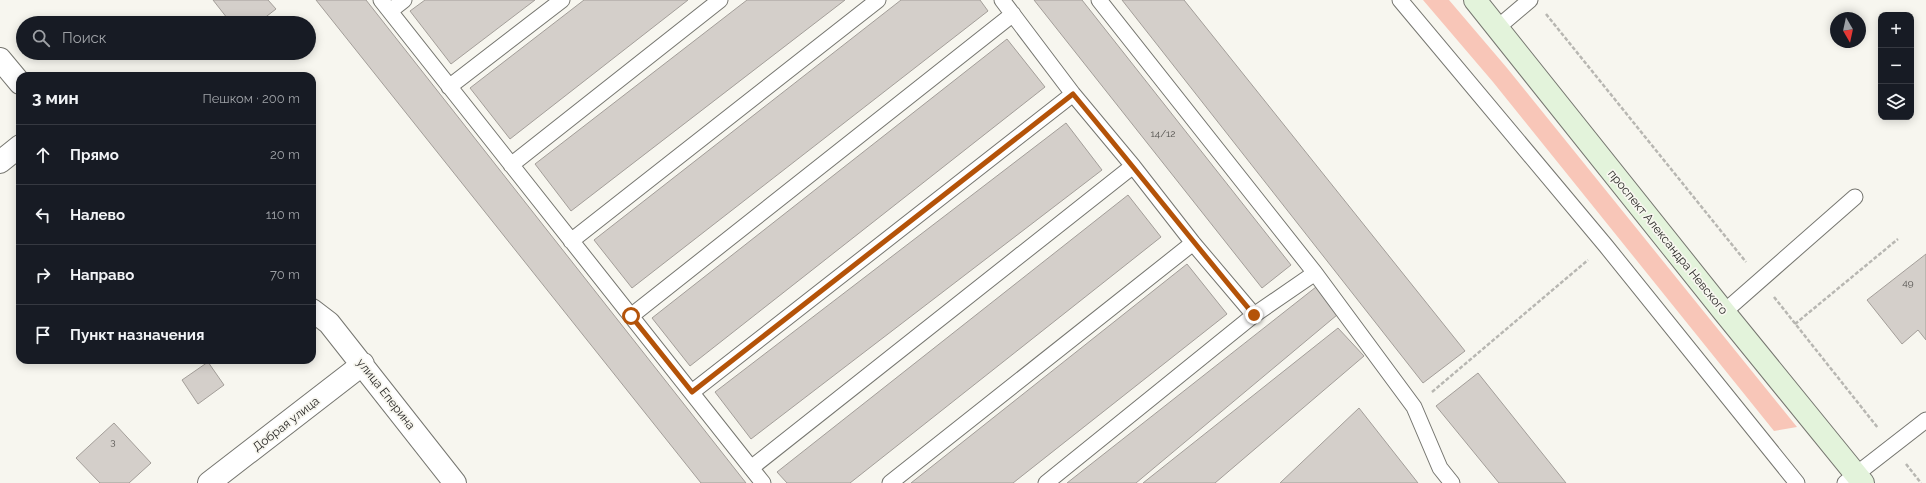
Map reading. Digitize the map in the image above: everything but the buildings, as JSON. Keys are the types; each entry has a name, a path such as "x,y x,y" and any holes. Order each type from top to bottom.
{"main road":[{"name":"проспект Александра Невского","path":"1475,0 1724,312 1855,480"}],"street":[{"path":"0,59 16,78"},
{"path":"0,162 16,149"},
{"name":"улица Еперина","path":"316,313 329,323 455,483"},
{"name":"Добрая улица","path":"209,483 362,364"}],"lane":[{"path":"404,0 385,5 449,88 763,483"},
{"path":"449,88 562,0"},
{"path":"511,165 720,0"},
{"path":"571,241 878,0"},
{"path":"1002,0 1073,94 1134,166 1193,243 1254,315"},
{"path":"1099,0 1315,273 1414,407 1440,468 1452,483"},
{"path":"1400,0 1606,246 1797,483"},
{"path":"1497,28 1530,0"},
{"path":"631,316 1013,14"},
{"path":"692,392 1073,94"},
{"path":"751,468 1134,166"},
{"path":"1724,312 1856,197"},
{"path":"890,483 1193,243"},
{"path":"1046,483 1254,315 1315,273"},
{"path":"1855,480 1893,446 1926,420"}],"path":[{"path":"1544,12 1922,483"},
{"path":"1795,324 1898,239"},
{"path":"1414,407 1575,271"}],"shaded area":[{"path":"1423,0 1449,0 1507,68 1797,427 1774,431 1493,82"}],"route":[{"path":"631,316 692,392 1073,94 1134,166 1193,243 1254,315"}]}
